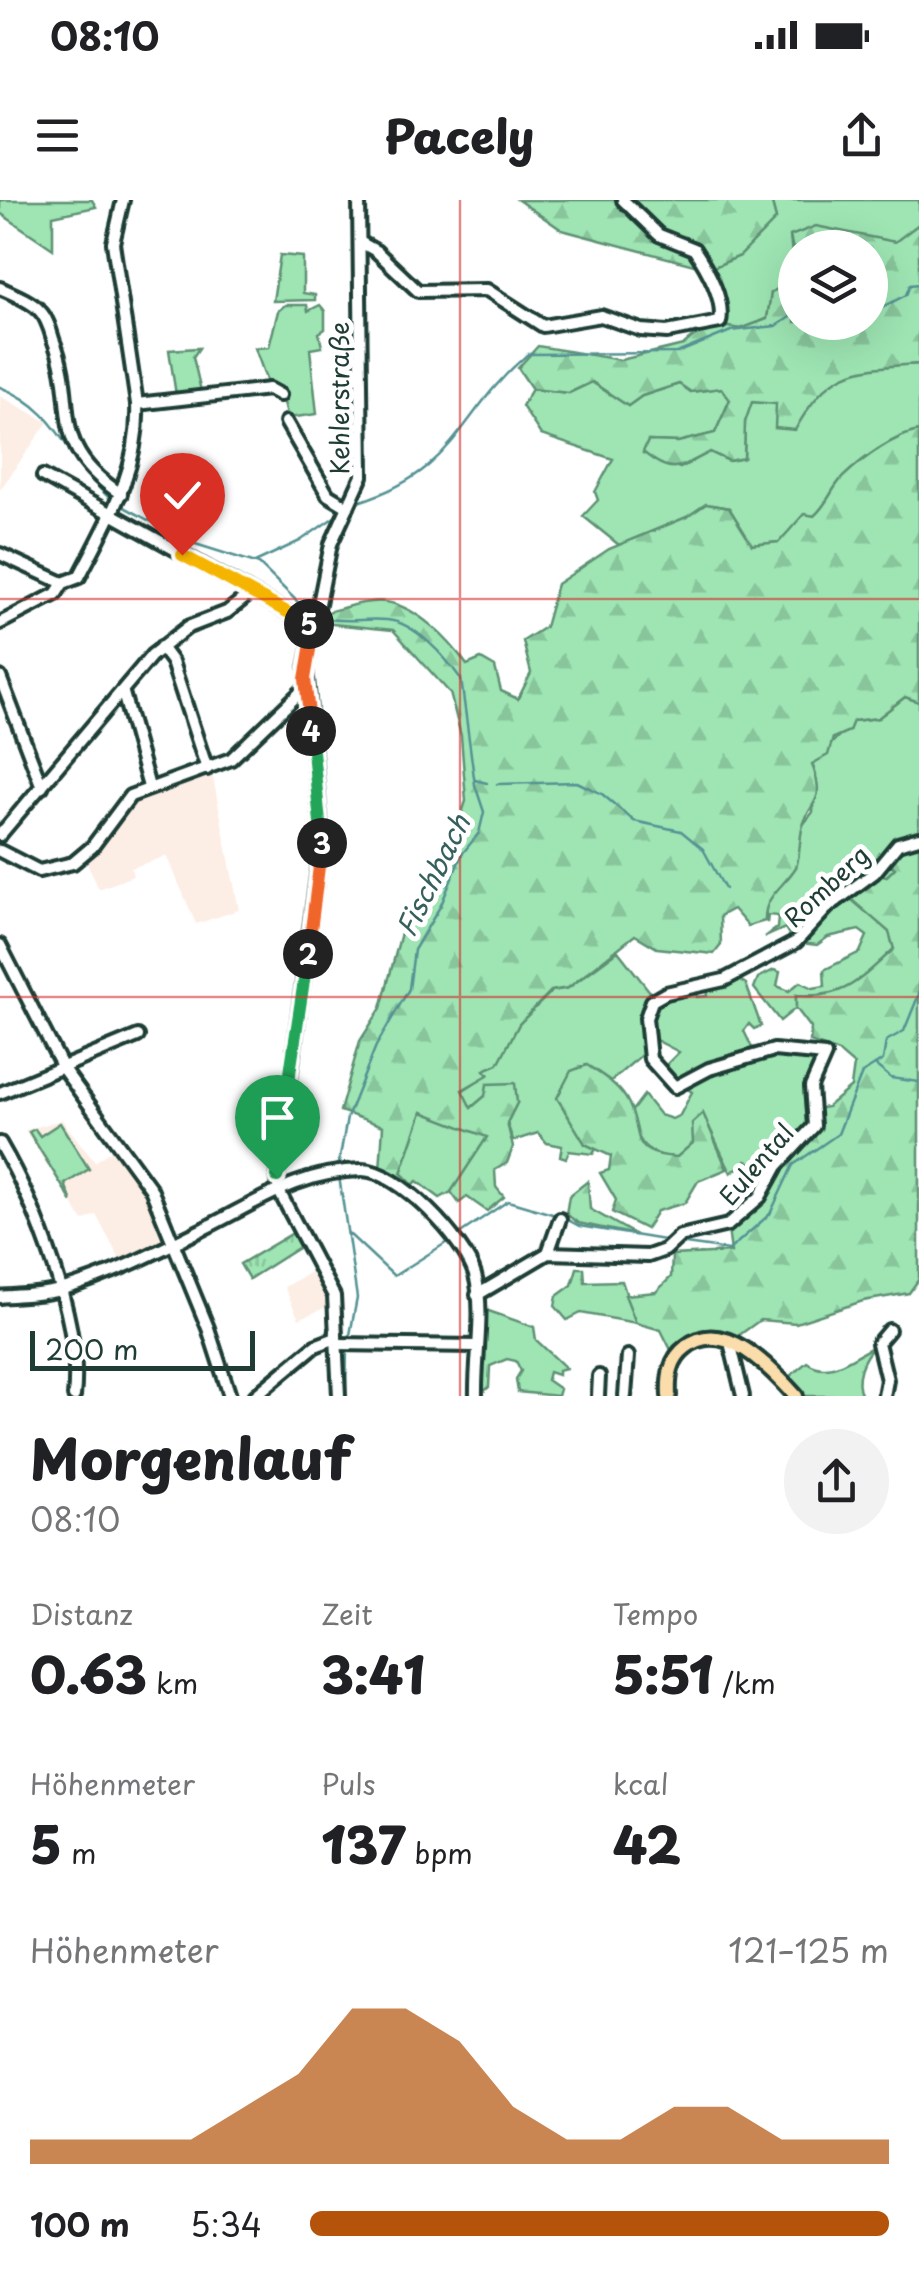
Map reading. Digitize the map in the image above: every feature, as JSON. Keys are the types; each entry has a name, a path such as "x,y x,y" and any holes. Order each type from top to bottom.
{"main road":[{"path":"669,1396 671,1366 684,1348 702,1338 730,1342 764,1364 796,1396"}],"street":[{"path":"0,623 80,577 117,503 136,450 136,404 113,243 122,200"},
{"name":"Kehlerstraße","path":"278,1187 278,1161 322,848 321,799 306,687 331,544 360,486 364,452 358,200"},
{"path":"360,242 389,262 418,291 486,290 543,326 587,316 667,332 720,322 722,312 711,280 694,248 659,235 623,200"},
{"path":"0,288 38,308 44,316 64,365 63,406 70,438 117,503"},
{"path":"136,404 275,392"},
{"path":"286,422 328,495 348,507"},
{"path":"43,476 117,503 251,593 314,626"},
{"path":"0,554 66,583"},
{"path":"0,835 161,647 188,627 227,612 251,593"},
{"path":"161,647 172,662 207,769"},
{"path":"0,677 42,787"},
{"path":"0,851 39,871 73,863 92,847 124,801 149,787 207,769 244,750 306,687"},
{"path":"122,693 149,787"},
{"name":"Romberg","path":"814,1051 774,1050 709,1069 675,1087 650,1059 646,1018 652,1001 661,994 710,986 796,942 828,907 874,873 898,844 919,838"},
{"path":"0,945 64,1070 151,1189 230,1396"},
{"path":"0,1093 64,1070 138,1036"},
{"name":"Eulental","path":"548,1254 624,1258 657,1254 671,1244 739,1218 769,1185 783,1158 812,1131 811,1087 826,1060 821,1051 814,1051"},
{"path":"0,1143 38,1214 78,1374 74,1396"},
{"path":"0,1297 58,1291 174,1244 278,1187 351,1171 376,1172 432,1211 475,1276 476,1396"},
{"path":"278,1187 330,1286 338,1342 339,1396"},
{"path":"477,1295 548,1254 560,1219"},
{"path":"884,1396 887,1380 878,1343 888,1330"},
{"path":"255,1396 315,1346 338,1342 476,1346"},
{"path":"730,1342 743,1396"},
{"path":"625,1396 628,1356"},
{"path":"598,1396 599,1376"}],"shaded area":[{"path":"0,396 48,422 0,490"},
{"path":"212,772 239,910 196,924 167,856 131,868 133,876 99,889 85,859 121,811 146,792"},
{"path":"62,1120 95,1162 114,1148 147,1195 163,1235 158,1244 120,1260 96,1215 83,1221 25,1130"},
{"path":"314,1270 329,1306 299,1319 284,1287"}],"green space":[{"path":"0,200 92,200 96,207 53,216 53,249 0,213"},
{"path":"518,200 771,200 776,219 740,256 709,269 562,230"},
{"path":"771,200 919,200 919,224 896,242 888,242 888,230 778,230 778,289 772,292 767,319 741,329 721,326 727,317 709,269 740,256 776,219"},
{"path":"919,224 919,364 845,376 820,394 795,430 775,428 776,404 752,402 745,422 744,458 729,461 710,452 669,467 643,452 648,441 678,442 715,433 730,400 721,388 691,392 679,384 642,396 628,406 592,382 569,393 532,389 518,368 538,346 621,360 683,345 701,330 721,326 741,329 767,319 771,292 778,289 778,340 888,340 888,241 895,242"},
{"path":"280,255 303,257 303,293 315,295 315,300 273,301"},
{"path":"285,305 307,305 308,311 320,305 325,311 325,329 319,333 322,347 310,349 317,414 288,418 281,391 268,385 255,348 269,347 278,311"},
{"path":"199,348 193,357 201,391 176,395 169,350"},
{"path":"919,364 919,431 889,443 859,463 814,516 804,514 780,542 752,545 729,508 706,504 687,517 619,545 583,516 598,500 595,492 613,459 541,435 522,406 532,389 569,393 592,382 628,406 642,396 679,384 691,392 721,388 730,399 715,433 678,442 648,441 643,453 680,468 710,452 729,461 744,458 745,422 751,402 798,398 862,367"},
{"path":"919,431 919,702 905,697 878,718 853,721 849,731 833,738 828,755 812,764 818,795 805,819 797,864 771,898 765,921 748,926 733,909 720,916 721,945 714,954 657,948 635,935 568,988 551,991 519,1024 498,1064 484,1070 488,1075 462,1090 471,1108 485,1096 487,1084 515,1083 517,1103 507,1123 513,1147 507,1163 495,1170 496,1187 504,1197 487,1211 467,1197 459,1203 451,1192 487,1137 422,1112 401,1173 413,1185 405,1190 380,1170 383,1126 340,1111 360,1041 381,1008 401,933 441,875 466,801 461,736 450,693 393,630 321,623 323,613 371,602 398,605 432,626 467,665 481,659 495,667 501,691 518,699 531,673 523,641 545,627 557,584 609,549 687,517 706,504 729,508 752,545 779,542 804,514 814,516 859,463 889,443"},
{"path":"905,697 919,702 919,843 903,844 888,862 895,868 887,876 877,877 864,907 889,932 894,949 840,991 796,995 796,1008 780,1021 754,988 758,978 774,970 780,972 777,986 789,991 800,982 813,988 825,986 824,970 860,952 867,936 859,930 828,937 817,945 793,942 785,928 765,937 777,928 778,916 768,915 767,923 765,908 775,888 796,867 802,826 813,812 816,775 812,764 853,721 878,718"},
{"path":"919,843 919,1279 909,1293 863,1301 796,1323 760,1320 738,1336 703,1330 671,1350 661,1330 636,1323 625,1295 656,1292 671,1277 672,1255 731,1252 728,1229 753,1211 781,1166 817,1130 815,1109 827,1107 851,1087 854,1065 839,1052 810,1042 811,1028 796,1008 796,995 826,995 850,986 894,949 889,932 846,895 877,876 887,876 895,868 888,862 903,844"},
{"path":"618,951 654,997 696,989 697,997 707,996 706,988 740,980 746,984 761,1026 754,1029 749,1024 744,1031 755,1054 819,1054 807,1101 817,1117 778,1172 746,1161 731,1173 703,1114 693,1143 676,1158 644,1145 631,1112 644,1095 660,1115 672,1119 680,1115 692,1092 660,1071 679,1052 650,1037 645,1052 611,1081 586,1066 585,1144 596,1149 593,1154 569,1151 566,1158 560,1156 562,1146 547,1143 538,1133 513,1141 507,1123 517,1103 485,1096 471,1108 462,1091 488,1074 483,1070 498,1063 519,1024 552,991 568,988"},
{"path":"587,1065 611,1081 626,1098 644,1148 677,1157 693,1143 692,1123 703,1113 727,1169 698,1181 685,1203 657,1211 646,1229 612,1212 616,1200 600,1173 609,1170 611,1156 585,1144 557,1098 571,1071"},
{"path":"422,1111 488,1137 451,1192 440,1198 417,1181 413,1185 401,1173"},
{"path":"60,1123 89,1169 65,1184 72,1202 29,1132 35,1129 40,1136"},
{"path":"588,1181 590,1209 636,1235 578,1223 566,1214 569,1196"},
{"path":"293,1233 301,1246 249,1279 240,1264"},
{"path":"577,1268 584,1268 585,1282 622,1281 636,1323 581,1313 567,1320 555,1306 557,1296 572,1285"},
{"path":"480,1308 534,1327 536,1340 566,1368 558,1370 558,1375 549,1372 547,1380 560,1389 558,1396 518,1392 516,1379 521,1371 516,1361 507,1359 490,1366 489,1387 479,1396"},
{"path":"875,1346 861,1368 862,1396 802,1396 790,1376 807,1362 816,1367 833,1367"}],"waterway":[{"path":"888,304 906,295 910,285 919,284"},
{"path":"358,502 392,489 438,457 485,398 528,354 677,353 731,331 778,325"},
{"name":"Fischbach","path":"0,387 21,397 51,423 83,469 113,501"},
{"name":"Fischbach","path":"120,505 189,542 259,564 310,614"},
{"path":"255,562 300,541 336,516"},
{"name":"Fischbach","path":"323,618 398,622 419,634 447,661 461,679 475,785 484,812 479,833 462,854 441,905 414,950 409,989 376,1046 347,1118 338,1168"},
{"path":"475,780 487,783"},
{"path":"497,784 577,782 602,794 634,821 681,831 703,849 725,889"},
{"path":"678,1243 729,1250 770,1214 793,1165 838,1134 862,1073 883,1060 886,1041 904,1031 919,994"},
{"path":"875,1065 891,1078 919,1082"},
{"path":"339,1176 357,1298 349,1340"},
{"path":"456,1236 508,1201 559,1216"},
{"path":"566,1219 579,1226 670,1241"},
{"path":"348,1233 394,1276 449,1241"},
{"path":"346,1396 347,1348"}],"route":[{"path":"182,555 314,626 305,682 321,799 319,889 277,1177"}]}
